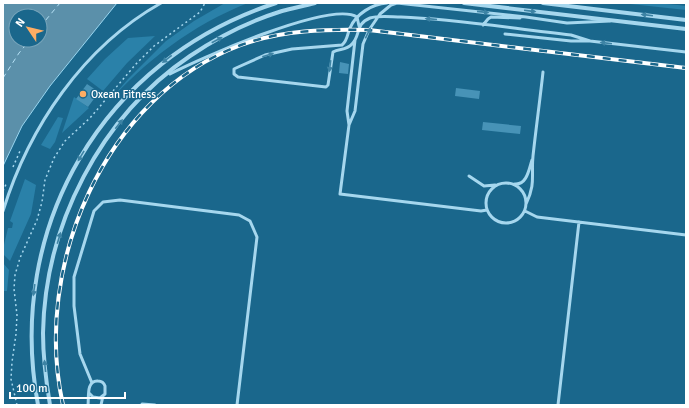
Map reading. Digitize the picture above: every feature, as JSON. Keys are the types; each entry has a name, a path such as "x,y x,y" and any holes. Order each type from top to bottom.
{"street":[{"path":"38,405 30,332 36,274 53,214 66,184 81,156 100,127 118,105 140,82 171,56 221,25 276,3"},
{"path":"50,405 44,359 45,304 49,277 54,252 65,219 77,189 91,162 110,135 137,102 164,76 190,57 215,41 235,31 282,11 315,3"},
{"path":"464,3 686,29"},
{"path":"543,3 686,20"}],"lane":[{"path":"3,211 22,158 46,117 69,84 95,55 123,29 161,3"},
{"path":"356,39 348,48 333,52 328,85 326,87 238,77 234,74 234,70 236,68 265,55 292,49 342,45 346,41 349,30 357,17 374,6 387,3"},
{"path":"393,3 526,17 567,23 618,21"},
{"path":"349,125 355,111 363,44 369,30 378,17 384,10 397,3"},
{"path":"290,20 339,10 350,12 357,17 359,26 354,51 347,111 349,125 340,194 482,211 487,210"},
{"path":"359,26 371,18 378,17 433,19 571,35 590,41"},
{"path":"483,25 491,17 526,17"},
{"path":"164,76 219,49 276,25"},
{"path":"505,34 571,41 590,41 686,52"},
{"path":"354,51 358,54 362,52"},
{"path":"498,184 489,192 486,198 487,210 497,221 510,223 516,221 521,217 531,194 533,176 532,158 543,72"},
{"path":"514,184 518,184 524,180 532,158"},
{"path":"469,176 484,186 508,182 514,184 523,192 526,198 526,204"},
{"path":"92,383 80,354 74,306 74,277 94,211 103,202 120,200 239,215 250,221 256,237 237,405"},
{"path":"524,211 537,217 686,234"},
{"path":"558,405 579,222"},
{"path":"88,405 89,388 92,383 97,381 104,384 106,391 101,405"},
{"path":"89,393 96,398 103,396"},
{"path":"142,405 155,405"}],"shaded area":[{"path":"3,3 117,3 50,86 22,126 3,166"},
{"path":"225,3 248,3 208,22 170,46 136,74 105,106 128,79 166,41 194,21"},
{"path":"621,3 678,5 686,6 686,10"},
{"path":"155,36 127,63 103,91 87,79 105,59 128,38"},
{"path":"74,97 89,108 62,133"},
{"path":"58,117 63,118 55,142 50,149 41,145"},
{"path":"25,179 36,185 31,214 10,261 3,254 3,249 8,228 12,228 13,223 10,221"},
{"path":"3,263 9,270 7,291 3,291"}],"building":[{"path":"340,62 349,64 348,74 339,73"},
{"path":"87,84 99,92 88,107 76,99"},
{"path":"456,88 480,91 479,99 455,96"},
{"path":"483,122 521,126 520,134 482,130"}],"ferry route":[{"path":"48,17 60,3"},
{"path":"3,78 23,48"}],"railway":[{"path":"63,405 56,352 58,298 70,244 89,192 116,145 151,103 193,69 241,45 257,40 288,33 320,30 369,30 686,68"}],"place":[{"name":"Oxean Fitness","path":"83,94"}]}
